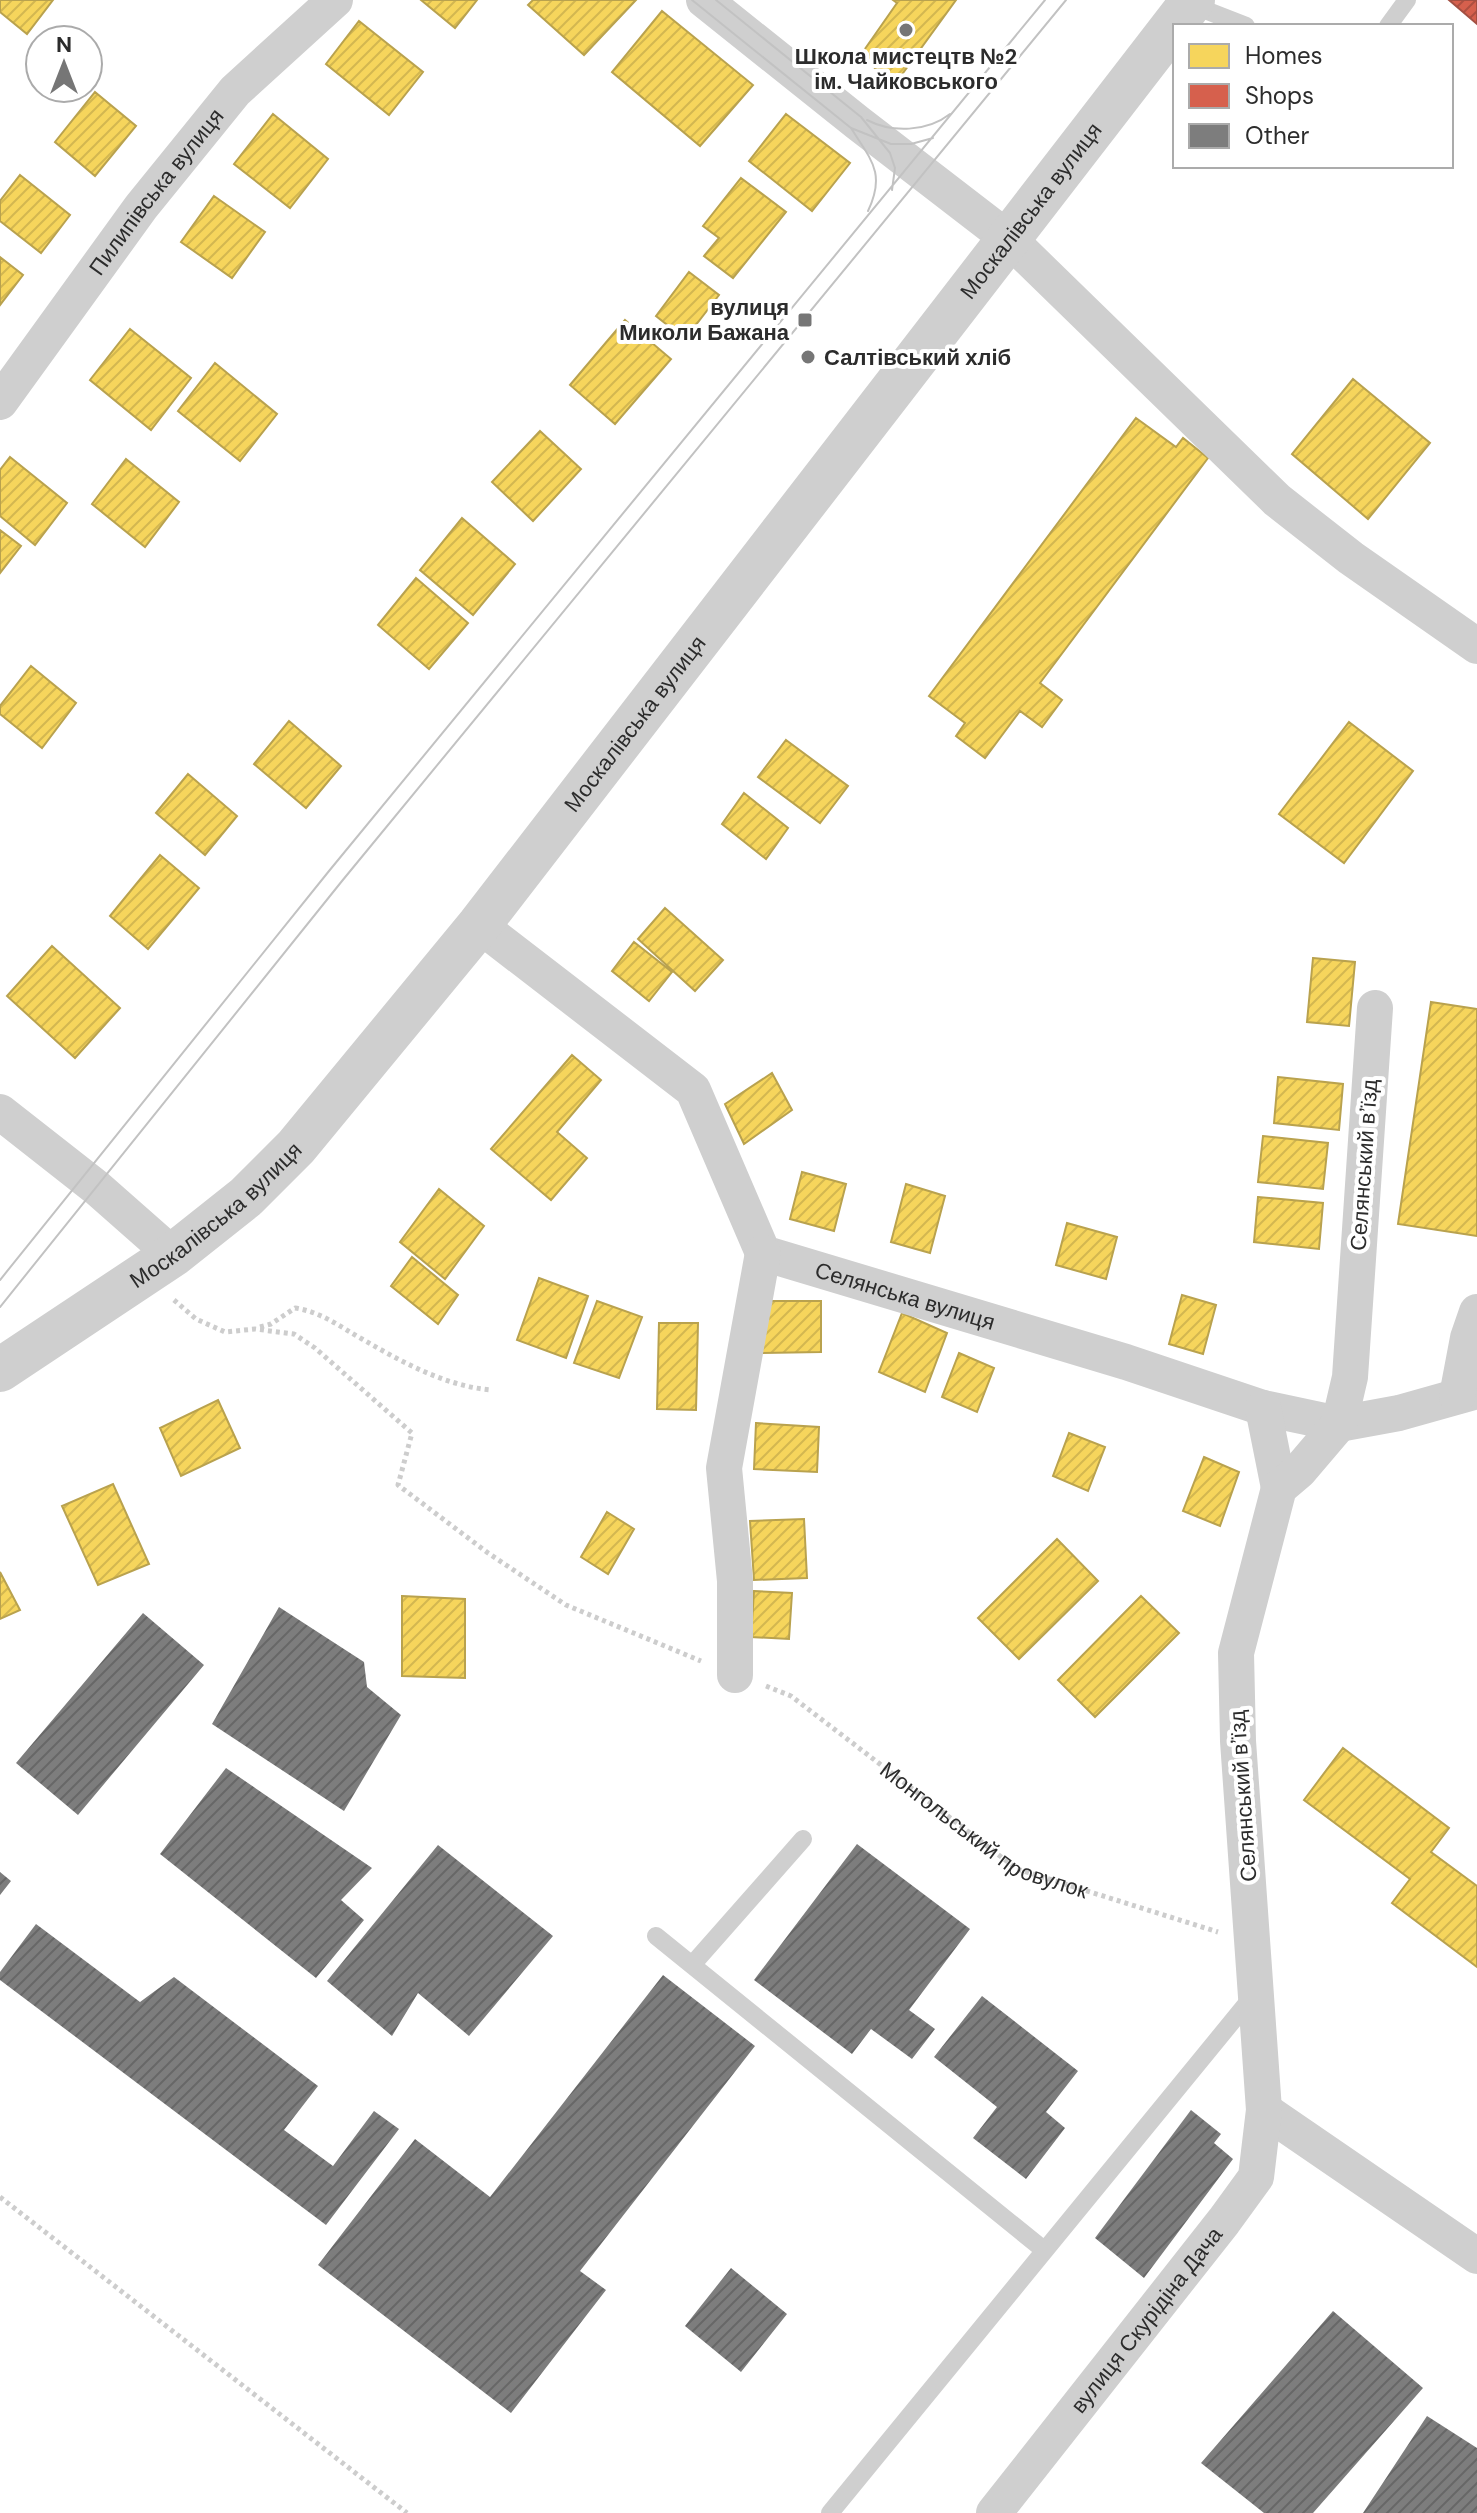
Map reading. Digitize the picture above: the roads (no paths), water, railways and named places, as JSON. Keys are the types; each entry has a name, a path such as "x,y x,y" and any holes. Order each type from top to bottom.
{"street":[{"name":"Пилипівська вулиця","path":"0,402 141,207 235,91 335,0"},
{"path":"704,0 1010,240 1277,500 1351,558 1477,646"},
{"name":"Москалівська вулиця","path":"1175,24 1192,2"},
{"name":"Москалівська вулиця","path":"0,1370 159,1264 246,1197 296,1147 479,925 1173,27"},
{"path":"479,925 693,1090 763,1253 724,1468 735,1581 735,1675"},
{"name":"Селянський вʼїзд","path":"1279,1488 1299,1471 1339,1424 1350,1377 1375,1008"},
{"path":"0,1112 97,1188 159,1264"},
{"name":"Селянська вулиця","path":"763,1253 1126,1362 1263,1408 1339,1424 1399,1413 1467,1394"},
{"path":"1467,1394 1468,1338 1477,1312"},
{"name":"Селянський вʼїзд","path":"1263,1408 1279,1488 1236,1653 1238,1741 1264,2110"},
{"path":"1264,2110 1477,2256"},
{"name":"вулиця Скурідіна Дача","path":"994,2513 1256,2177 1264,2110"}],"lane":[{"path":"1389,24 1407,0"},
{"path":"1192,2 1242,24"},
{"path":"692,1965 803,1839"},
{"path":"656,1936 1044,2250"},
{"path":"830,2513 1257,1991"}],"tram line":[{"path":"692,0 851,128 891,144 911,144 933,138"},
{"path":"716,0 861,117 890,153 895,168 892,190"},
{"path":"0,1280 329,871 1045,0"},
{"path":"0,1307 342,881 1066,0"},
{"path":"867,120 887,127 909,129 931,124 950,114"},
{"path":"851,128 870,158 876,176 868,211"}],"place":[{"name":"Школа мистецтв №2 ім. Чайковського","path":"906,30"},
{"name":"вулиця Миколи Бажана","path":"805,320"},
{"name":"Салтівський хліб","path":"808,357"}]}
